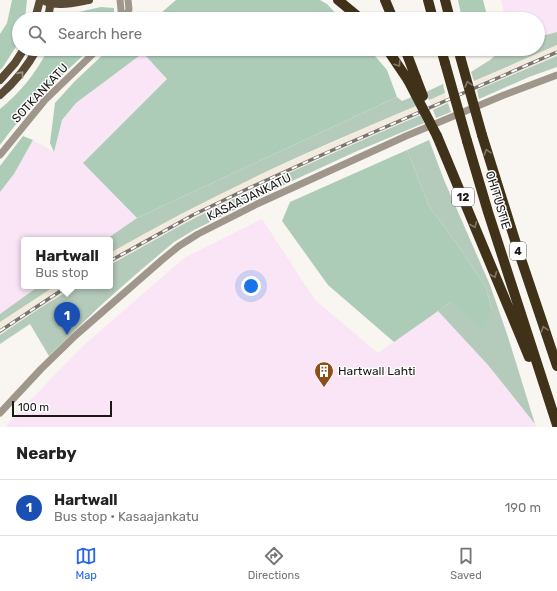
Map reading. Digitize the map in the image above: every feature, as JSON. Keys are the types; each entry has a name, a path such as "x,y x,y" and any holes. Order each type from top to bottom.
{"highway":[{"path":"338,0 353,12"},
{"path":"385,0 390,12"},
{"path":"428,0 432,12"},
{"path":"445,0 448,12"},
{"path":"393,56 412,79"},
{"name":"12","path":"406,56 412,79 444,150 507,306 551,408"},
{"name":"OHITUSTIE","path":"443,56 488,212 557,425"},
{"name":"OHITUSTIE","path":"460,56 482,135 518,250 557,366"}],"main road":[{"path":"37,12 40,0"},
{"path":"48,12 48,1 72,3 88,0"},
{"path":"0,80 20,56"},
{"path":"0,95 20,76 33,56"}],"street":[{"path":"120,0 121,12"},
{"path":"128,0 128,12"},
{"name":"SOTKANKATU","path":"0,155 45,100 91,56"},
{"name":"KASAAJANKATU","path":"0,413 41,369 76,335 163,259 179,246 198,234 257,204 406,136 504,95 557,75"}],"shaded area":[{"path":"501,0 557,0 557,32 545,35 545,12 504,12"},
{"path":"557,45 557,56 477,90 474,81 532,56 545,56 545,50"},
{"path":"139,56 146,56 167,79 83,163 137,218 109,237 21,237 21,289 35,289 0,314 0,192 14,174 33,140 54,152 62,120 76,103"},
{"path":"445,93 448,103 433,110 429,100"},
{"path":"416,106 421,115 310,163 227,202 113,263 113,251 152,229 248,180"},
{"path":"262,219 315,300 378,353 438,311 488,365 536,427 6,427 83,346 184,258"},
{"path":"50,289 71,289 0,335 0,322"}],"green space":[{"path":"12,0 27,0 26,12 12,12 12,53 0,70 0,34 7,23"},
{"path":"176,0 320,0 327,4 334,12 162,12"},
{"path":"458,0 483,0 486,12 461,12"},
{"path":"101,7 114,8 114,12 78,12"},
{"path":"557,32 557,45 545,50 545,35"},
{"path":"44,56 83,56 31,107 0,145 0,109 27,82"},
{"path":"102,56 139,56 76,103 62,120 54,152 50,143 55,103 74,82"},
{"path":"146,56 375,56 387,70 397,97 137,218 83,163 167,79"},
{"path":"494,56 532,56 474,81 471,72"},
{"path":"557,56 557,67 529,77 479,99 477,90"},
{"path":"443,84 445,93 429,100 426,92"},
{"path":"397,97 402,101 412,97 416,106 331,142 268,171 178,216 113,251 113,237 109,237 137,218"},
{"path":"448,103 451,112 436,118 433,110"},
{"path":"421,115 424,123 355,152 292,181 194,230 174,242 99,307 49,356 30,324 0,344 0,335 71,289 113,289 113,263 168,232 275,179"},
{"path":"23,136 33,140 14,174 0,192 0,166"},
{"path":"429,140 444,180 490,285 535,424 488,365 438,311 451,302 492,310 486,288 460,248 429,206 407,150"},
{"path":"407,150 429,206 460,248 486,288 492,310 482,329 451,302 394,342 328,285 282,221 290,202"},
{"path":"35,289 50,289 0,322 0,314"}],"railway":[{"path":"113,259 193,215 247,189 557,52"},
{"path":"0,331 63,289"}],"place":[{"name":"Hartwall","path":"67,335"},
{"name":"Hartwall Lahti","path":"324,388"}]}
